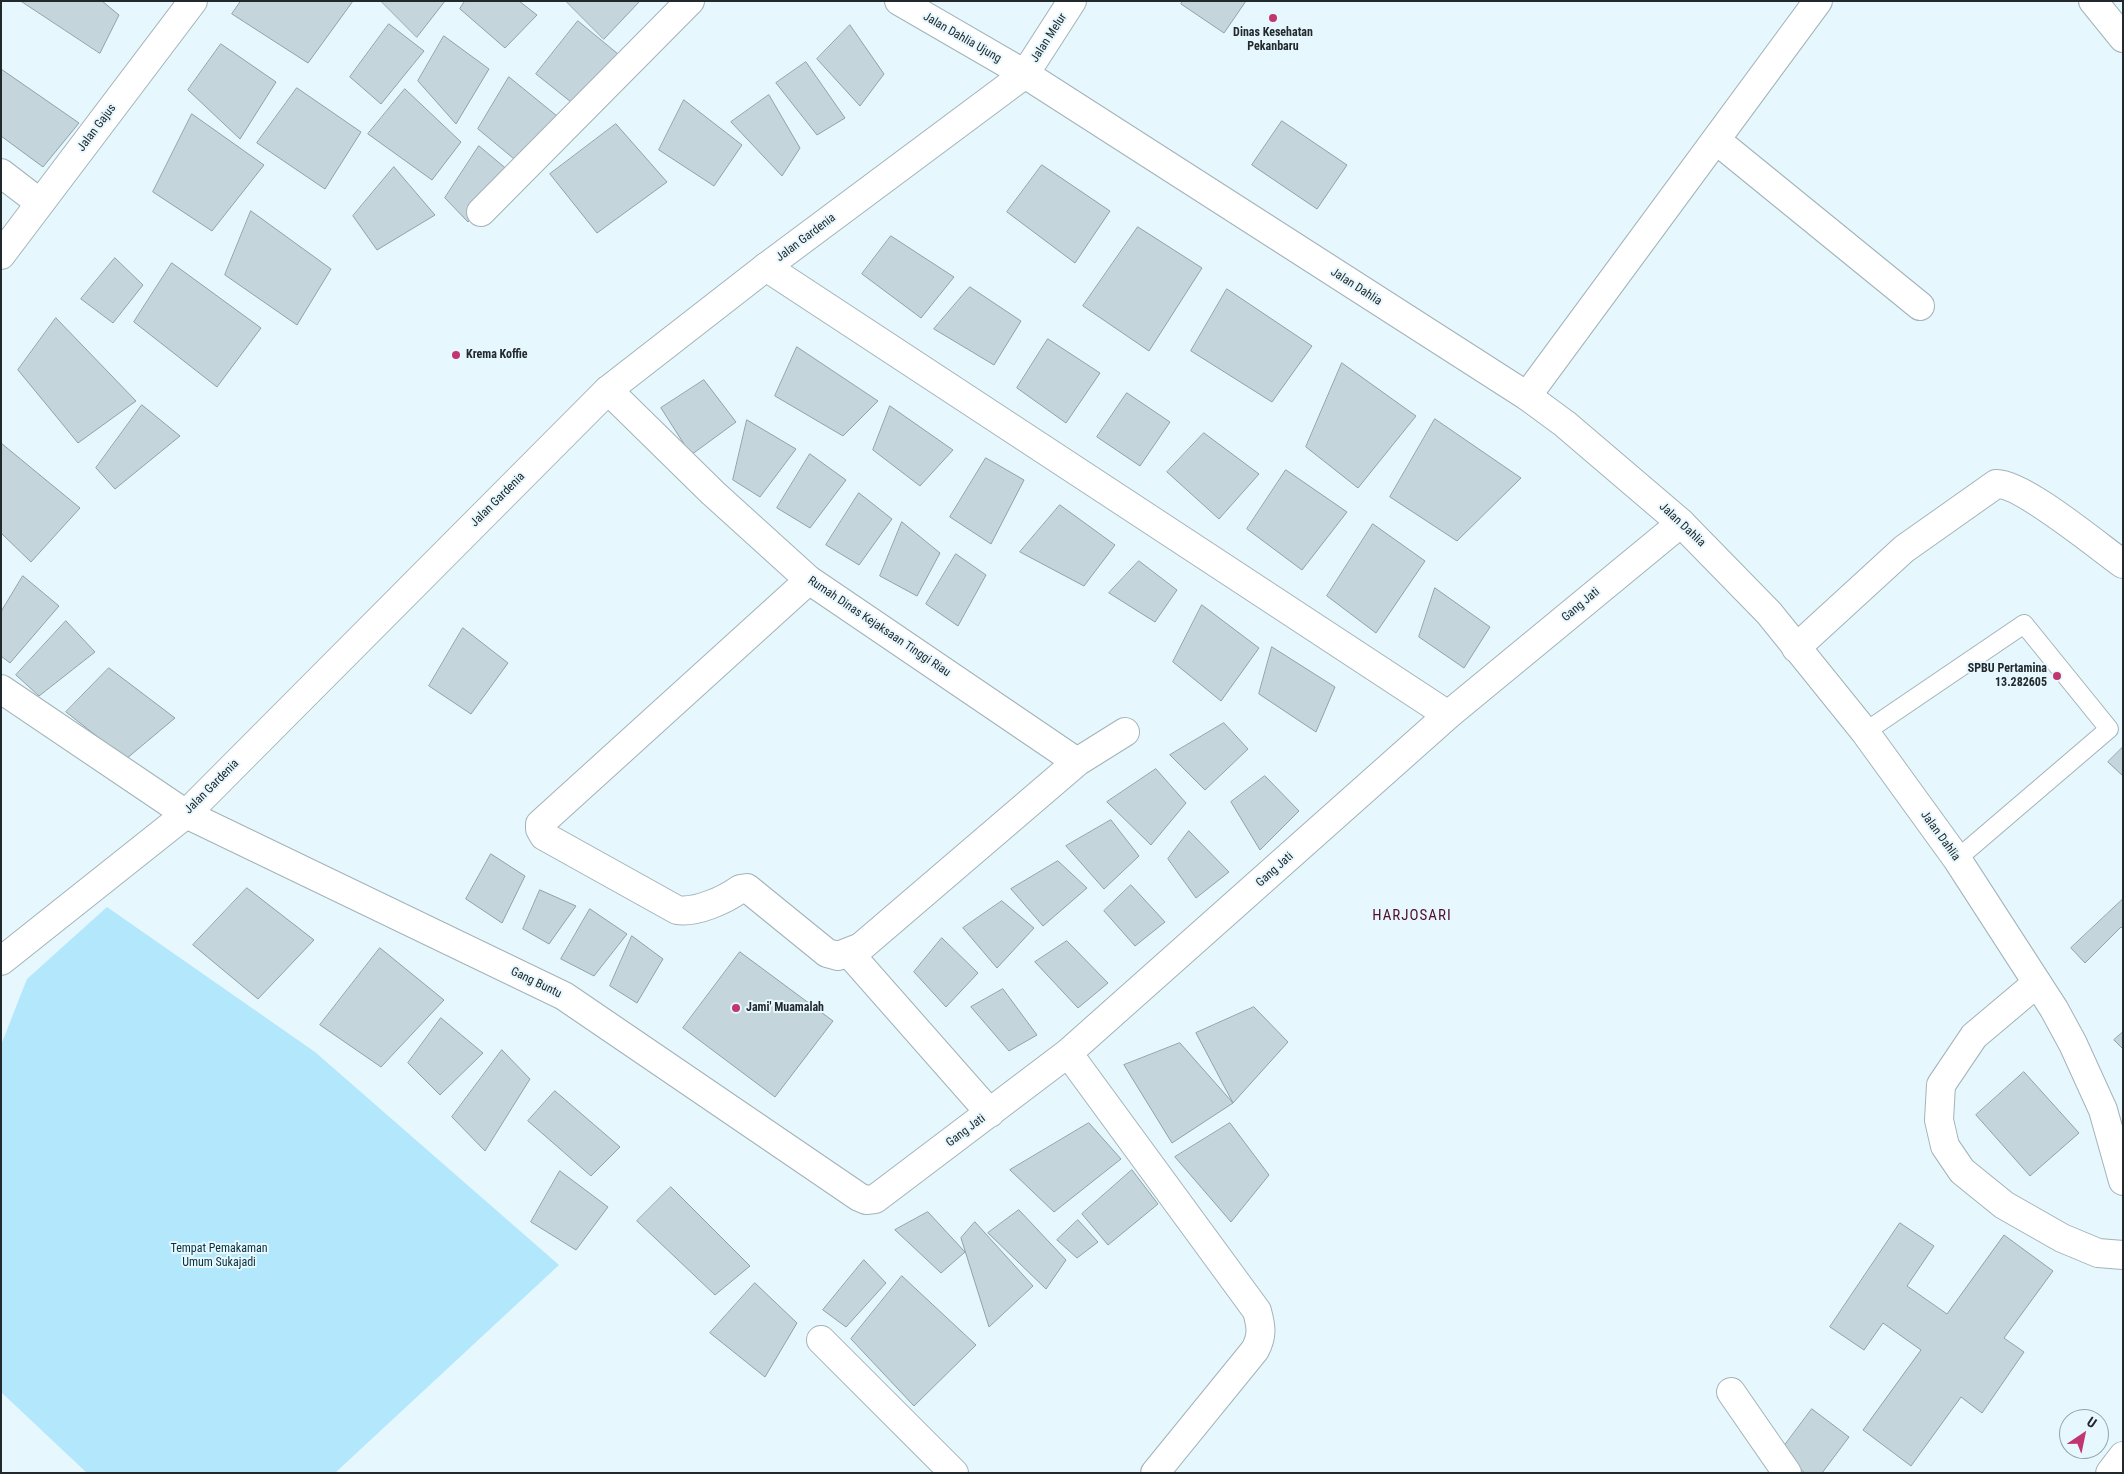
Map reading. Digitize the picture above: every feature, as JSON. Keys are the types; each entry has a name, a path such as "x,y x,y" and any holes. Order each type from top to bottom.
{"street":[{"name":"Jalan Gajus","path":"1,255 193,1"},
{"path":"481,212 690,1"},
{"name":"Jalan Dahlia Ujung","path":"900,1 1025,74"},
{"name":"Jalan Melur","path":"1025,74 1072,1"},
{"path":"1527,396 1818,1"},
{"path":"2093,1 2123,38"},
{"name":"Jalan Gardenia","path":"1,961 186,814 608,390 766,267 1025,74"},
{"name":"Jalan Dahlia","path":"1025,74 1527,396 1565,424 1681,523 1763,607 1865,732 1957,859 2037,983 2073,1044 2103,1110 2123,1181"},
{"path":"1716,140 1920,306"},
{"path":"1,173 40,203"},
{"path":"766,267 1448,715"},
{"name":"Rumah Dinas Kejaksaan Tinggi Riau","path":"608,390 713,493 808,580 1078,762"},
{"path":"1796,648 1904,549 1996,484 2008,486 2039,503 2123,564"},
{"name":"Gang Jati","path":"859,1197 866,1200 880,1196 1068,1053 1448,715 1681,523"},
{"path":"808,580 540,824 540,829 544,836 677,910 688,912 699,909 740,889 747,888 828,953 838,956 861,947 1078,762 1125,732"},
{"name":"Gang Buntu","path":"1,688 186,814 564,996 859,1197"},
{"path":"849,953 990,1113"},
{"path":"2037,983 1974,1036 1940,1085 1939,1120 1945,1146 1962,1171 2004,1205 2071,1242 2098,1253 2123,1255"},
{"path":"1068,1053 1257,1311 1262,1328 1261,1340 1255,1350 1155,1473"},
{"path":"821,1340 954,1473"},
{"path":"1731,1392 1787,1473"},
{"path":"2110,1473 2123,1456"}],"lane":[{"path":"1865,732 2024,624 2110,729 1957,859"}],"green space":[{"name":"Tempat Pemakaman Umum Sukajadi","path":"107,907 315,1052 559,1265 335,1473 87,1473 1,1392 1,1045 27,979"}],"building":[{"path":"21,1 102,1 119,15 100,53"},
{"path":"241,1 353,1 308,63 232,14"},
{"path":"381,1 445,1 417,37"},
{"path":"465,1 519,1 537,15 505,48 460,9"},
{"path":"566,1 640,1 604,39"},
{"path":"1183,1 1246,1 1224,33 1181,4"},
{"path":"578,21 618,54 571,102 536,74"},
{"path":"389,24 424,51 381,104 350,77"},
{"path":"850,25 884,74 860,106 817,59"},
{"path":"444,36 489,69 456,124 418,81"},
{"path":"221,44 276,82 240,139 188,90"},
{"path":"806,62 845,118 817,135 776,83"},
{"path":"1,69 79,123 43,167 1,136"},
{"path":"509,77 557,116 525,168 478,129"},
{"path":"297,88 361,132 325,189 257,143"},
{"path":"405,89 461,142 432,180 368,134"},
{"path":"769,95 800,148 782,176 731,122"},
{"path":"684,100 742,145 714,186 659,150"},
{"path":"192,114 264,165 212,231 153,192"},
{"path":"1282,121 1347,165 1317,209 1252,165"},
{"path":"616,124 667,182 597,233 550,174"},
{"path":"479,146 509,171 468,222 445,198"},
{"path":"1042,165 1110,211 1075,263 1007,212"},
{"path":"394,167 435,215 377,250 353,216"},
{"path":"251,211 331,269 297,325 225,275"},
{"path":"1138,227 1202,268 1149,351 1083,306"},
{"path":"891,236 954,277 921,318 862,274"},
{"path":"115,258 143,285 113,323 81,299"},
{"path":"172,263 261,328 217,387 134,322"},
{"path":"970,287 1021,321 994,365 934,329"},
{"path":"1227,289 1312,346 1272,402 1191,351"},
{"path":"56,318 136,401 78,443 18,370"},
{"path":"1048,339 1100,373 1066,423 1017,388"},
{"path":"797,347 878,401 843,436 775,396"},
{"path":"1342,363 1416,416 1358,488 1306,447"},
{"path":"704,380 736,422 691,455 661,408"},
{"path":"1127,393 1170,422 1140,466 1097,437"},
{"path":"142,405 180,436 115,489 96,468"},
{"path":"890,406 953,450 920,486 873,450"},
{"path":"1435,419 1521,478 1457,541 1390,497"},
{"path":"747,420 796,449 760,497 733,480"},
{"path":"1204,433 1259,474 1219,519 1167,472"},
{"path":"1,443 80,508 31,562 1,533"},
{"path":"810,454 846,480 810,528 777,508"},
{"path":"986,458 1024,480 991,544 950,517"},
{"path":"1286,470 1347,512 1302,570 1247,529"},
{"path":"859,493 892,519 859,565 826,545"},
{"path":"1060,505 1115,545 1084,586 1020,552"},
{"path":"902,522 940,553 917,596 880,576"},
{"path":"1373,524 1425,561 1376,633 1327,596"},
{"path":"956,554 986,575 958,626 926,604"},
{"path":"1139,561 1177,590 1155,622 1109,593"},
{"path":"23,576 59,606 10,663 1,656 1,612"},
{"path":"1435,588 1490,627 1464,668 1419,637"},
{"path":"1202,605 1259,648 1221,701 1173,662"},
{"path":"66,621 95,652 39,696 16,675"},
{"path":"463,628 508,663 471,714 429,686"},
{"path":"1272,647 1335,687 1316,732 1259,694"},
{"path":"109,668 175,718 126,759 66,712"},
{"path":"1224,723 1248,749 1205,790 1170,755"},
{"path":"2123,747 2123,776 2108,762"},
{"path":"1156,769 1186,803 1151,845 1107,802"},
{"path":"1265,776 1299,811 1260,850 1231,802"},
{"path":"1111,820 1139,856 1104,889 1066,846"},
{"path":"1189,831 1229,872 1196,898 1168,859"},
{"path":"491,854 525,876 502,923 466,899"},
{"path":"1058,861 1087,888 1043,926 1011,889"},
{"path":"1131,885 1165,922 1135,946 1104,911"},
{"path":"247,888 314,940 258,999 193,945"},
{"path":"540,890 576,906 549,944 523,929"},
{"path":"2123,899 2123,929 2121,927 2085,963 2071,948"},
{"path":"1002,901 1034,928 997,968 963,928"},
{"path":"590,909 627,934 594,976 561,959"},
{"path":"632,936 663,959 637,1003 610,986"},
{"path":"942,938 978,973 946,1007 914,972"},
{"path":"1067,941 1108,983 1078,1008 1035,962"},
{"path":"380,948 444,1000 381,1067 320,1025"},
{"path":"740,952 833,1021 775,1097 683,1028"},
{"path":"1003,989 1037,1035 1009,1051 971,1007"},
{"path":"1254,1007 1288,1042 1233,1103 1196,1033"},
{"path":"441,1018 483,1053 440,1095 408,1063"},
{"path":"2123,1032 2123,1049 2114,1040"},
{"path":"1180,1043 1233,1103 1172,1143 1124,1065"},
{"path":"502,1050 530,1079 485,1151 452,1117"},
{"path":"2024,1072 2079,1133 2030,1176 1976,1115"},
{"path":"555,1091 620,1147 591,1176 528,1121"},
{"path":"1089,1123 1121,1159 1054,1212 1010,1170"},
{"path":"1230,1123 1269,1175 1231,1222 1175,1157"},
{"path":"1132,1170 1158,1204 1108,1245 1082,1214"},
{"path":"560,1171 608,1207 576,1250 531,1222"},
{"path":"671,1187 750,1266 715,1295 637,1221"},
{"path":"1019,1210 1066,1260 1046,1289 988,1233"},
{"path":"928,1212 965,1252 941,1273 895,1230"},
{"path":"1078,1220 1098,1242 1077,1258 1057,1240"},
{"path":"975,1222 1033,1286 989,1327 961,1238"},
{"path":"1900,1223 1934,1246 1907,1286 1947,1314 2004,1235 2053,1271 2004,1338 2024,1352 1982,1413 1961,1397 1911,1466 1863,1430 1921,1350 1883,1323 1864,1350 1830,1327"},
{"path":"864,1260 886,1283 846,1327 823,1310"},
{"path":"902,1276 976,1345 914,1406 851,1339"},
{"path":"755,1283 797,1323 765,1377 710,1333"},
{"path":"1812,1409 1849,1437 1822,1473 1805,1473 1779,1453"}],"place":[{"name":"Dinas Kesehatan Pekanbaru","path":"1273,18"},
{"name":"Krema Koffie","path":"456,355"},
{"name":"SPBU Pertamina 13.282605","path":"2057,676"},
{"name":"Jami' Muamalah","path":"736,1008"}],"district":[{"name":"HARJOSARI","path":"1412,916"}]}
